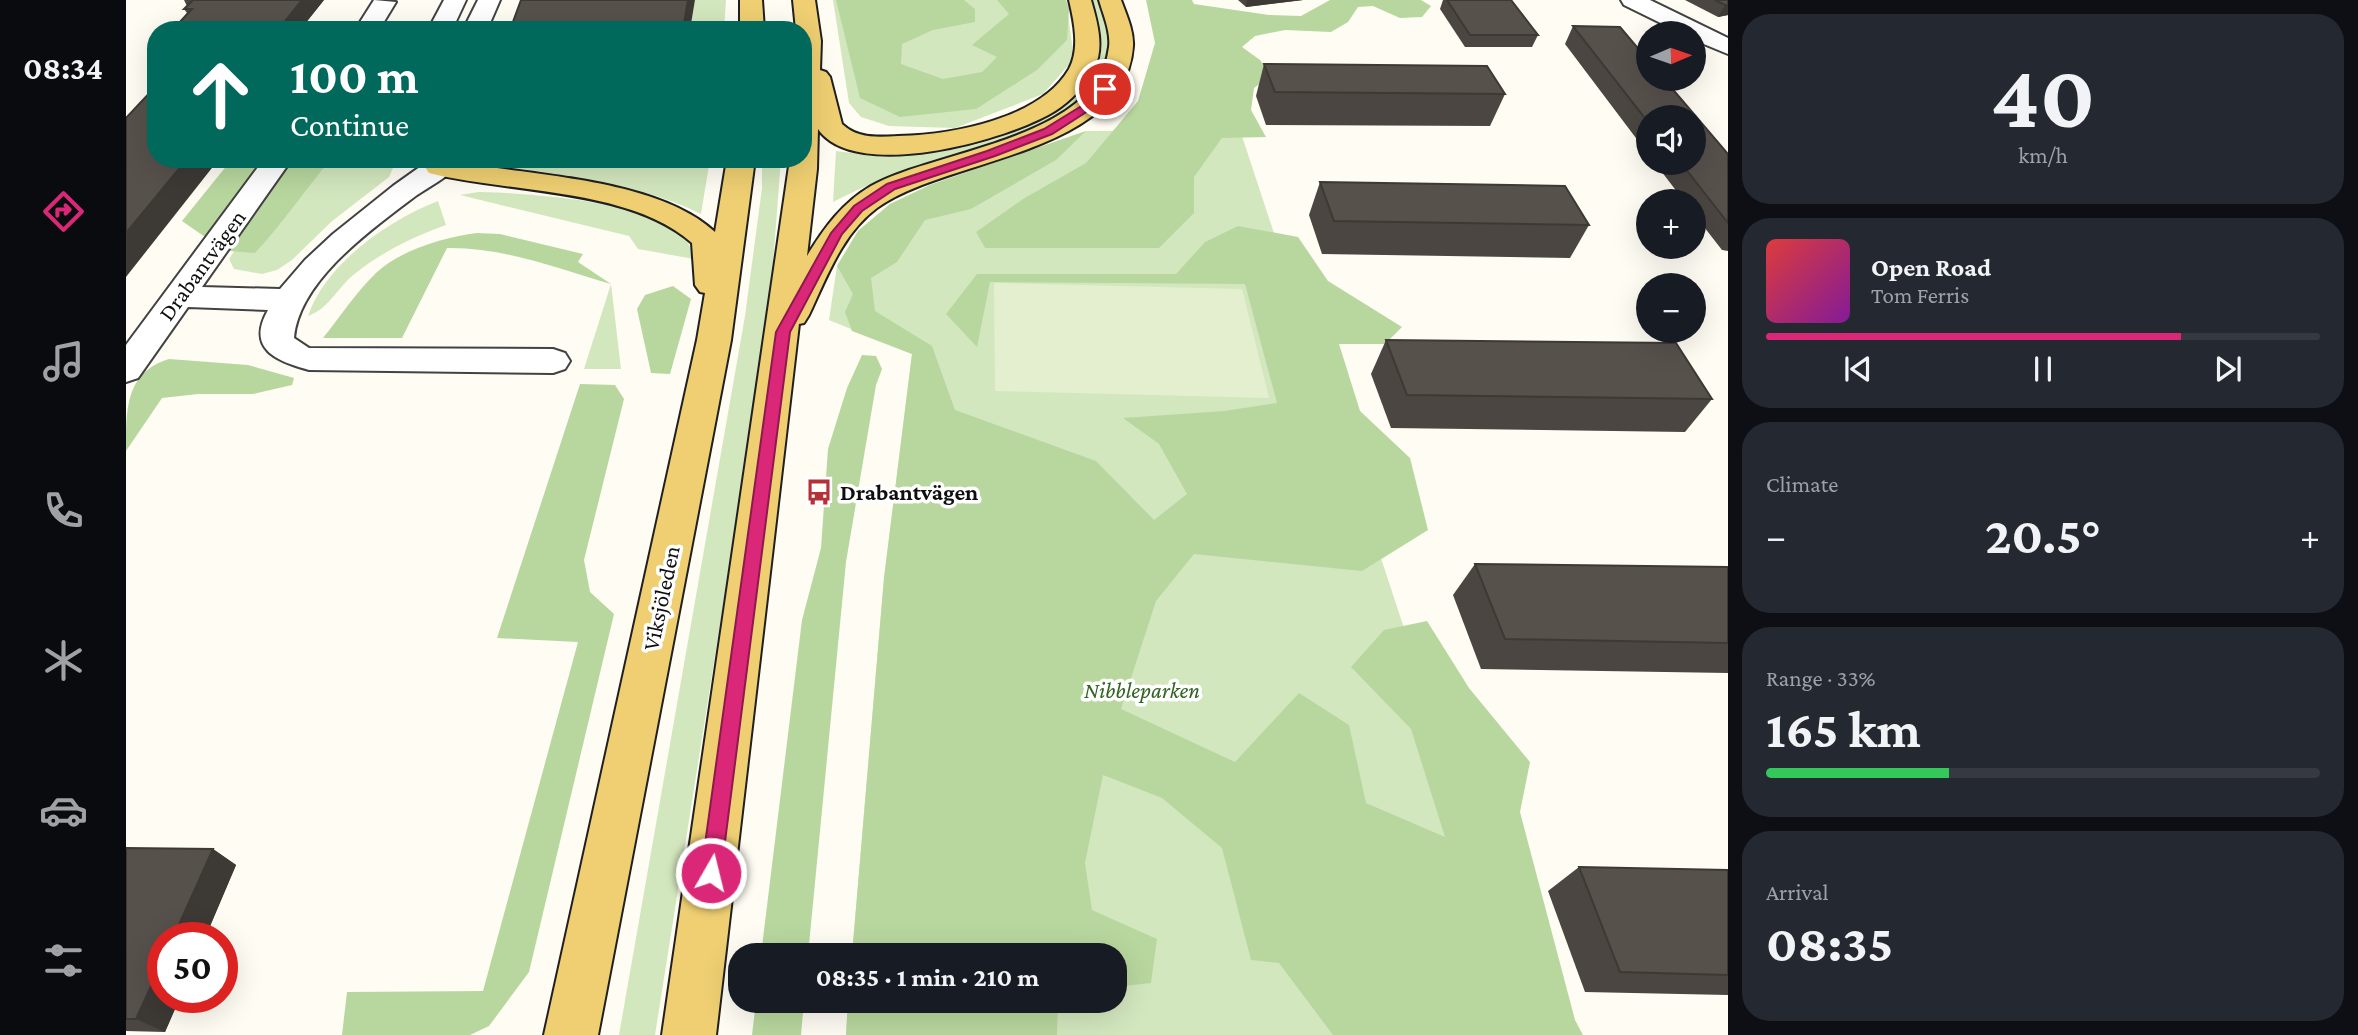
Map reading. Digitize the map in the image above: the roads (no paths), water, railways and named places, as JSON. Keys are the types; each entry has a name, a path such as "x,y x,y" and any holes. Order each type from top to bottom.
{"main road":[{"path":"751,0 752,21"},
{"path":"804,0 807,21"},
{"path":"812,54 828,122 839,136 864,145 941,142 969,137 1017,120 1058,96 1071,83 1081,70 1087,49 1080,0"},
{"path":"783,332 837,233 858,208 891,187 1031,139 1065,123 1105,89 1116,68 1121,48 1118,25 1110,0"},
{"path":"458,168 486,177 627,200 677,216 704,238 709,250 714,340"},
{"name":"Viksjöleden","path":"571,1035 714,340 740,168"},
{"path":"689,1035 803,168"}],"street":[{"path":"444,21 455,0"},
{"path":"479,21 489,0"},
{"path":"1632,0 1722,39"},
{"path":"372,21 384,2"},
{"name":"Drabantvägen","path":"126,370 272,168"},
{"path":"431,168 366,220 310,273 290,300 275,334 277,342 294,355 309,359 552,361"},
{"path":"180,297 290,300"}],"place":[{"name":"Drabantvägen","path":"819,492"}],"park label":[{"name":"Nibbleparken","path":"1142,690"}]}
